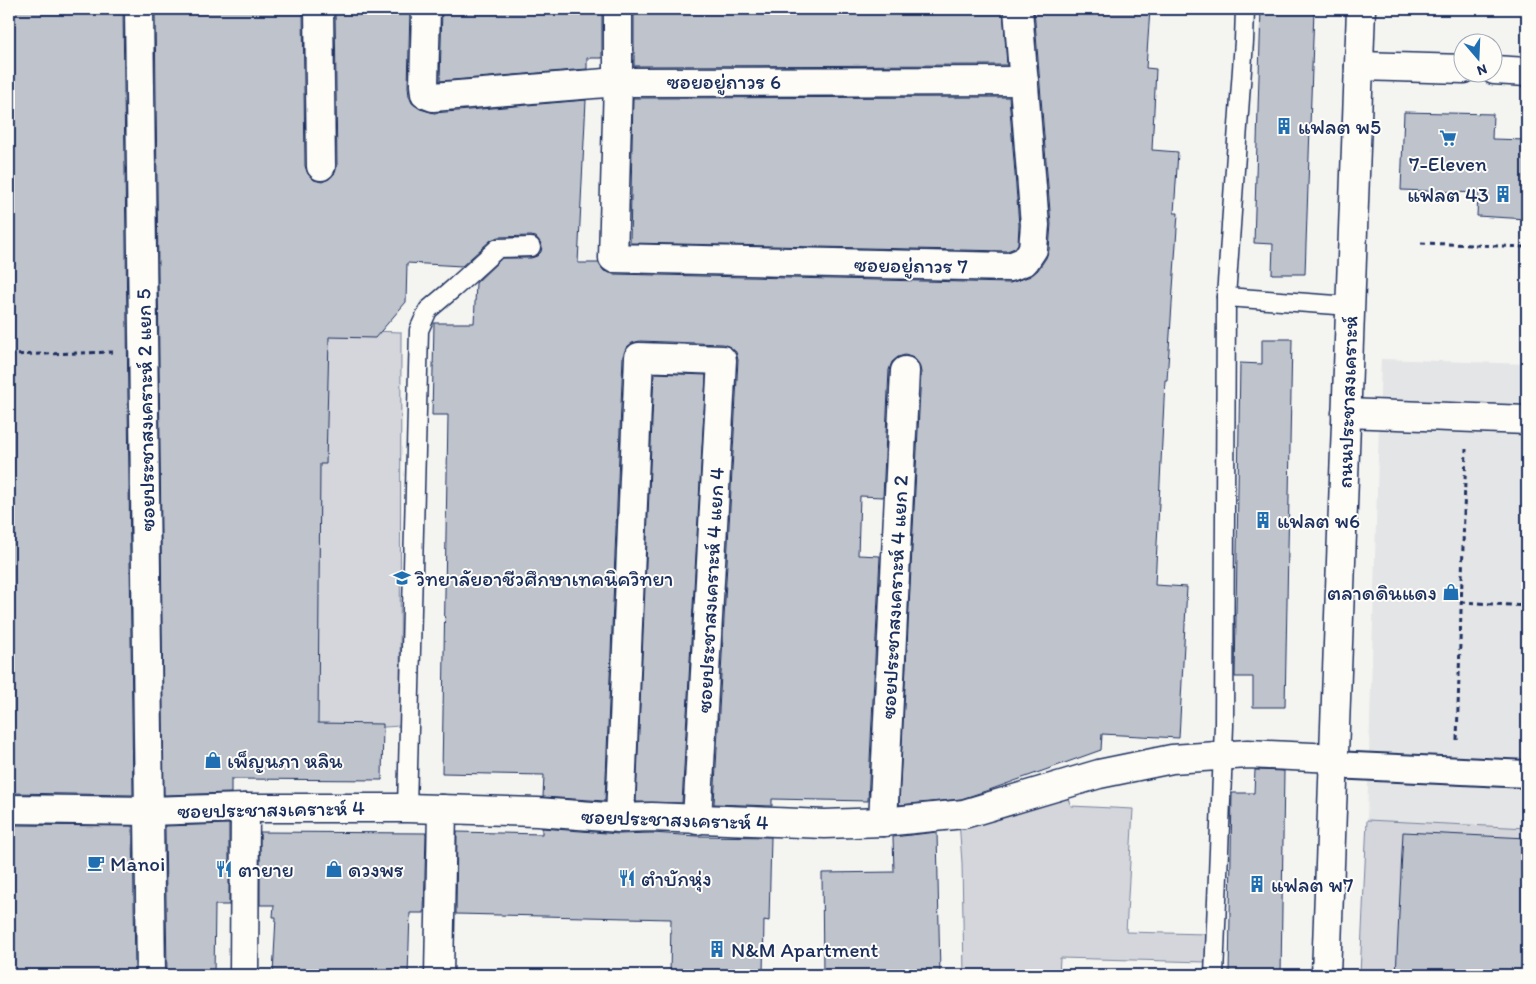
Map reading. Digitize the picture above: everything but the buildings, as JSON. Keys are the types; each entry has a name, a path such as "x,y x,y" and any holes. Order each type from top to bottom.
{"street":[{"name":"ซอยประชาสงเคราะห์ 2 แยก 5","path":"139,9 151,975"},
{"path":"319,9 321,166"},
{"name":"ซอยอยู่ถาวร 6","path":"426,9 424,85 425,94 433,97 618,82 1024,81"},
{"path":"618,9 618,82"},
{"path":"1018,9 1024,81"},
{"name":"ถนนประชาสงเคราะห์","path":"1326,975 1361,9"},
{"path":"1359,66 1454,69"},
{"path":"1504,71 1527,72"},
{"name":"ซอยอยู่ถาวร 7","path":"618,82 613,258 1010,267 1026,262 1033,249 1035,225 1024,81"},
{"name":"ซอยประชาสงเคราะห์ 4 แยก 4","path":"620,818 639,357 722,360 697,820"},
{"name":"ซอยประชาสงเคราะห์ 4 แยก 2","path":"883,822 905,371"},
{"path":"1346,413 1527,420"},
{"name":"ซอยประชาสงเคราะห์ 4","path":"9,809 148,811 245,808 407,808 538,812 620,818 652,817 825,824 883,822 964,814 1099,774 1172,759 1248,754 1334,761"},
{"path":"1334,761 1456,771 1527,774"},
{"path":"244,975 245,808"},
{"path":"439,975 442,809"}],"lane":[{"path":"1214,975 1222,756 1226,297 1245,9"},
{"path":"407,808 419,330 428,310 498,248 531,247"},
{"path":"1226,297 1350,306"}],"path":[{"path":"1421,243 1527,247"},
{"path":"9,355 144,351"},
{"path":"1456,771 1467,418"},
{"path":"1461,602 1527,606"}],"shaded area":[{"path":"313,329 401,332 400,726 296,733"},
{"name":"ตลาดดินแดง","path":"1381,359 1527,364 1527,828 1367,820"},
{"path":"1065,792 1071,806 1133,809 1126,932 1206,934 1206,962 1060,958 1059,975 964,975 962,863 959,820"},
{"path":"1367,820 1527,828 1527,975 1360,975"}],"place":[{"name":"แฟลต พ5","path":"1284,126"},
{"name":"7-Eleven","path":"1448,138"},
{"name":"แฟลต 43","path":"1503,194"},
{"name":"แฟลต พ6","path":"1263,520"},
{"name":"วิทยาลัยอาชีวศึกษาเทคนิควิทยา","path":"402,578"},
{"name":"ตลาดดินแดง","path":"1451,592"},
{"name":"เพ็ญนภา หลิน","path":"213,760"},
{"name":"Manoi","path":"96,863"},
{"name":"ตายาย","path":"224,869"},
{"name":"ดวงพร","path":"334,869"},
{"name":"ตำบักหุ่ง","path":"627,878"},
{"name":"แฟลต พ7","path":"1257,884"},
{"name":"N&M Apartment","path":"717,949"}]}
